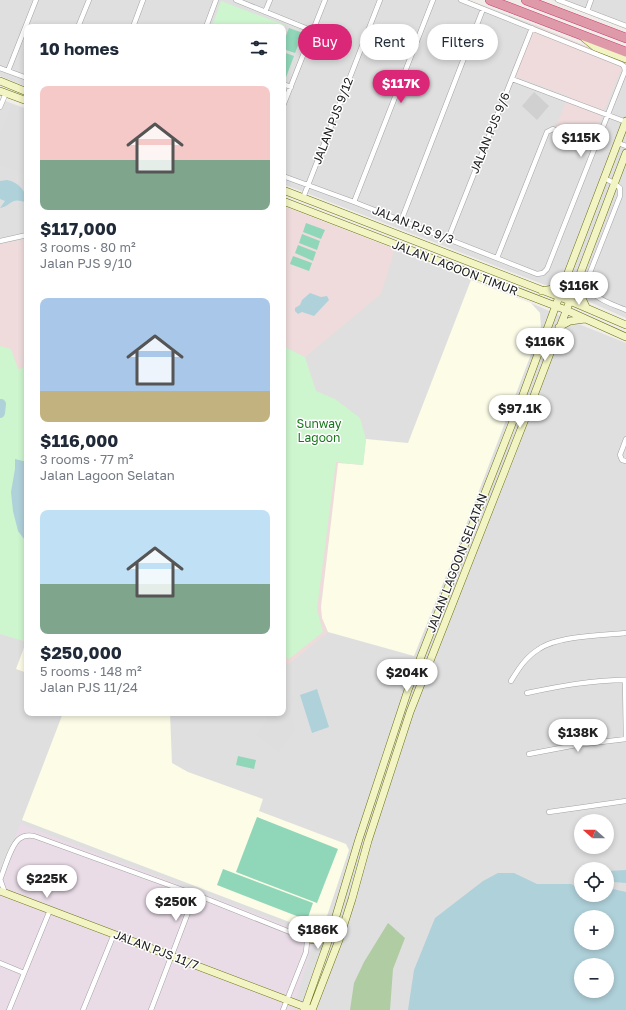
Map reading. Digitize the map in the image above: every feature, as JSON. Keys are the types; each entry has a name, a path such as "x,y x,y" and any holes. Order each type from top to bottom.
{"highway":[{"path":"490,0 626,52"},
{"path":"526,0 626,38"}],"main road":[{"path":"581,35 595,47 626,59"},
{"path":"0,81 24,91"},
{"path":"3,92 24,100"},
{"name":"JALAN LAGOON SELATAN","path":"308,1009 359,839 411,684 517,411 558,297 626,122"},
{"name":"JALAN LAGOON SELATAN","path":"308,1009 339,940 368,841 410,712 525,420 626,153"},
{"name":"JALAN LAGOON TIMUR","path":"286,191 586,307 626,325"},
{"name":"JALAN LAGOON TIMUR","path":"286,202 566,310 626,336"},
{"path":"542,291 556,288 566,278"},
{"path":"578,279 578,290 586,307"},
{"path":"539,300 548,310 548,324"},
{"path":"559,327 570,321 585,319"},
{"path":"359,839 368,841"},
{"name":"JALAN PJS 11/7","path":"3,892 308,1009"},
{"path":"305,938 314,941 330,936"}],"street":[{"path":"27,24 36,0"},
{"path":"79,24 89,0"},
{"path":"134,24 144,0"},
{"path":"207,24 216,0"},
{"path":"236,0 298,25"},
{"path":"265,12 270,0"},
{"path":"316,24 325,0"},
{"name":"JALAN PJS 9/12","path":"303,198 380,0"},
{"path":"354,202 433,0"},
{"path":"460,0 597,53 621,64 624,66 625,71 595,145 553,129 547,132 497,258"},
{"path":"558,0 626,26"},
{"path":"587,11 591,0"},
{"path":"401,220 483,9"},
{"name":"JALAN PJS 9/6","path":"448,239 532,28"},
{"path":"8,71 24,30"},
{"path":"286,99 302,60"},
{"path":"0,68 24,77"},
{"path":"512,79 626,122"},
{"path":"286,85 291,87"},
{"path":"0,106 3,92"},
{"path":"618,143 626,146"},
{"name":"JALAN PJS 9/3","path":"286,177 401,220 537,274 543,273 547,269 595,145"},
{"path":"604,178 614,183 620,188 621,192 588,280 596,297 626,310"},
{"path":"0,241 24,236"},
{"path":"626,439 620,455 622,460 626,461"},
{"path":"511,681 521,664 546,645 580,637 626,633"},
{"path":"527,693 572,684 605,680 626,680 626,739 576,745 529,754"},
{"path":"549,812 626,801"},
{"path":"3,892 0,880 15,843 19,838 27,835 41,837 195,894 305,938 307,942 306,952 283,1010"},
{"path":"151,1010 195,894"},
{"path":"9,1010 50,910"},
{"path":"83,1010 114,934"},
{"path":"0,963 24,973"}],"shaded area":[{"path":"0,0 469,0 535,25 626,63 626,318 592,303 286,185 286,24 24,24 24,86 0,76"},
{"path":"552,0 626,0 626,28"},
{"path":"535,25 624,62 592,140 556,127 568,96 514,76"},
{"path":"534,92 549,106 537,120 522,106"},
{"path":"0,99 24,108 24,716 286,716 286,207 531,303 626,343 626,1010 0,1010"},
{"path":"12,105 24,110 24,174 0,165 0,134"},
{"path":"286,207 395,249 381,294 305,357 316,391 335,399 360,418 366,439 363,465 338,464 321,607 325,626 328,632 289,664 286,663"},
{"path":"24,240 24,641 0,634 0,244"},
{"path":"471,280 531,303 540,313 541,328 458,546 414,656 328,632 322,618 321,607 338,463 363,465 366,439 408,443"},
{"path":"24,648 24,672 16,669"},
{"path":"286,701 290,704 295,731 279,752 256,735 269,716 286,716"},
{"path":"62,716 170,716 172,763 188,772 263,799 259,811 346,844 349,850 321,934 22,820"},
{"path":"20,824 315,936 293,1010 0,1010 0,879"}],"green space":[{"path":"221,1 282,24 213,24"},
{"path":"289,28 298,31 298,46 295,53 286,50 286,36"},
{"path":"286,53 294,56 286,77"},
{"path":"306,223 325,230 321,239 303,232"},
{"path":"302,234 320,241 317,250 299,243"},
{"path":"298,245 316,252 313,261 295,253"},
{"path":"293,256 312,263 309,271 290,264"},
{"path":"0,346 11,349 18,369 24,368 24,641 0,634"},
{"name":"Sunway Lagoon","path":"286,348 305,357 316,391 335,399 360,418 366,439 363,465 336,462 317,609 323,632 289,659 286,658"},
{"path":"238,756 256,760 254,769 236,765"},
{"path":"257,817 338,849 317,903 236,872"},
{"path":"223,869 313,903 307,920 217,885"},
{"path":"388,923 405,938 393,969 390,1010 350,1010 354,983 364,962"}],"water":[{"path":"7,180 18,185 24,191 24,202 14,201 0,208 5,201 0,199 0,181"},
{"path":"310,293 321,297 327,296 329,300 314,316 302,312 298,314 295,311 295,308 300,305 302,300"},
{"path":"15,459 24,461 24,539 18,531 13,511 11,492 15,469"},
{"path":"317,689 329,727 312,733 300,695"},
{"path":"626,870 626,883 614,882 614,871"},
{"path":"498,873 514,873 537,884 571,884 574,886 574,902 614,902 614,889 626,892 626,1010 408,1010 414,970 435,918 483,881"}],"waterway":[{"path":"0,413 1,404"}]}
